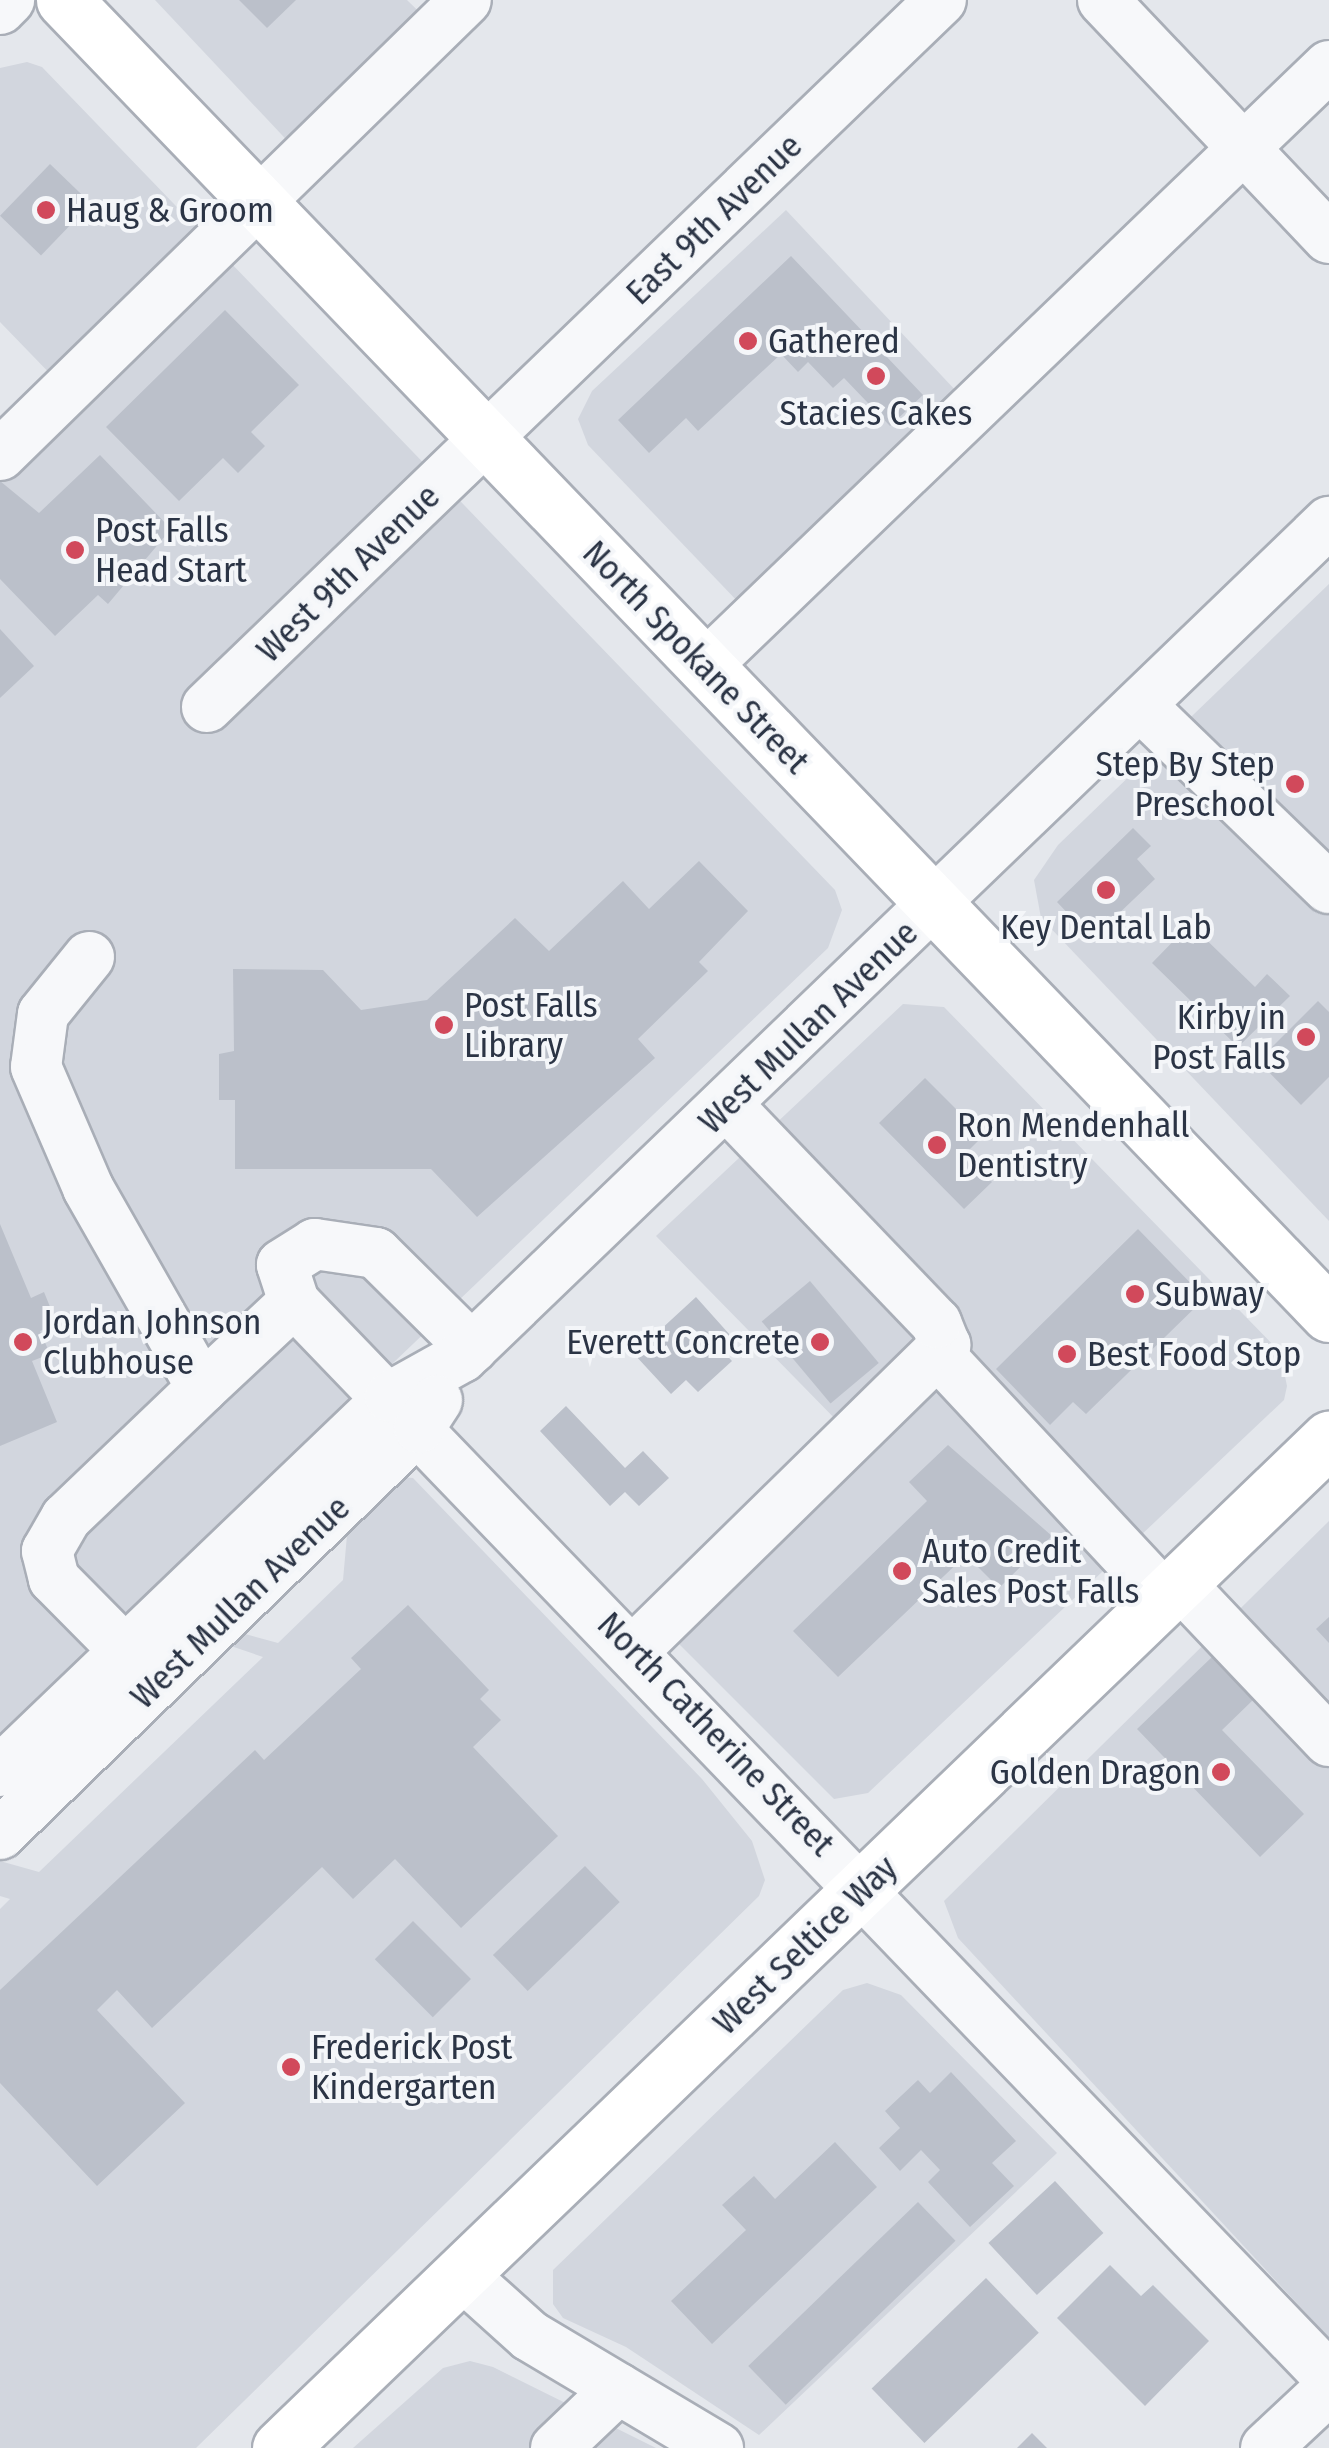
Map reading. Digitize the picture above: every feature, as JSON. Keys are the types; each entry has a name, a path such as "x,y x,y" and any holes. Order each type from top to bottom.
{"main road":[{"name":"North Spokane Street","path":"64,0 1329,1314"},
{"name":"West Seltice Way","path":"280,2448 1329,1439"}],"street":[{"path":"0,9 9,0"},
{"path":"0,455 466,0"},
{"name":"East 9th Avenue","path":"488,438 941,0"},
{"path":"1103,0 1329,238"},
{"path":"704,667 1329,66"},
{"name":"West 9th Avenue","path":"207,707 488,438"},
{"name":"West Mullan Avenue","path":"0,1834 141,1667 1329,522"},
{"path":"1140,704 1329,888"},
{"path":"89,957 42,1014 36,1067 88,1188 202,1388"},
{"path":"634,1650 940,1356 945,1340 936,1323 727,1105"},
{"path":"141,1667 54,1578 47,1552 66,1518 294,1302 282,1266 300,1248 345,1243 376,1253 467,1352"},
{"name":"North Catherine Street","path":"294,1302 864,1888 1329,2377"},
{"path":"940,1356 1172,1590 1329,1741"},
{"name":"West Mullan Avenue","path":"0,1770 141,1667"},
{"path":"462,2275 530,2336 718,2448"},
{"path":"1266,2448 1329,2389"},
{"path":"556,2448 618,2390"}],"shaded area":[{"path":"155,0 407,0 446,38 312,167"},
{"path":"27,62 42,67 835,890 842,910 828,948 0,1738 0,439 59,383 0,322 0,68"},
{"path":"786,210 958,393 741,605 588,445 578,419 592,391"},
{"path":"1329,584 1329,1221 1041,918 1034,880 1058,845"},
{"path":"903,1004 944,1007 1280,1352 1287,1386 1284,1400 868,1793 834,1799 650,1615 845,1429 656,1236"},
{"name":"Frederick Post Kindergarten","path":"401,1477 413,1478 702,1779 752,1841 765,1880 759,1896 196,2448 0,2448 0,1909 10,1899 0,1896 0,1861 39,1872 263,1657 225,1644 238,1632 278,1643 343,1580 348,1524"},
{"path":"1329,1521 1329,2338 958,1938 944,1901"},
{"path":"867,1983 901,1995 1057,2153 759,2435 626,2347 563,2318 553,2304 553,2270 843,1990"},
{"path":"470,2361 493,2367 656,2448 353,2448 443,2368"}],"building":[{"path":"239,0 296,0 267,28"},
{"name":"Haug & Groom","path":"50,164 91,204 41,255 0,216"},
{"path":"791,256 923,395 890,426 844,378 833,388 808,362 798,372 781,354 698,431 686,418 649,453 618,420"},
{"path":"225,310 299,385 251,432 265,446 238,473 223,458 179,501 106,427"},
{"name":"Post Falls Head Start","path":"100,455 171,529 108,604 98,595 55,636 0,579 0,481 39,513"},
{"path":"0,629 34,666 0,698"},
{"name":"Key Dental Lab","path":"1133,828 1151,846 1137,859 1155,879 1092,939 1057,902"},
{"name":"Post Falls Library","path":"699,861 748,911 699,962 708,971 638,1039 655,1058 477,1217 431,1169 235,1169 235,1100 219,1100 219,1054 234,1051 233,969 323,970 361,1010 427,1000 515,918 549,951 623,881 649,909"},
{"path":"1190,924 1255,987 1267,974 1290,996 1238,1047 1152,963"},
{"name":"Kirby in Post Falls","path":"1318,1001 1329,1012 1329,1077 1301,1105 1258,1061"},
{"name":"Ron Mendenhall Dentistry","path":"925,1078 983,1136 965,1154 992,1182 964,1209 879,1123"},
{"name":"Jordan Johnson Clubhouse","path":"0,1224 31,1298 44,1292 57,1324 40,1331 50,1354 32,1361 57,1422 0,1446"},
{"path":"1138,1229 1205,1298 1086,1414 1073,1402 1050,1425 996,1369"},
{"name":"Everett Concrete","path":"810,1281 879,1363 831,1403 762,1321"},
{"path":"696,1297 730,1335 718,1346 732,1361 698,1392 686,1380 671,1394 634,1354"},
{"path":"566,1406 625,1468 643,1451 669,1478 639,1506 625,1492 610,1506 540,1431"},
{"name":"Auto Credit Sales Post Falls","path":"948,1445 1052,1536 999,1588 966,1555 838,1677 793,1631 927,1501 909,1482"},
{"path":"408,1605 489,1690 480,1699 501,1720 473,1747 558,1836 461,1928 395,1859 353,1899 322,1867 152,2028 117,1990 97,2010 185,2103 97,2186 0,2083 0,1990 255,1750 264,1760 361,1669 351,1658"},
{"path":"1329,1617 1329,1643 1316,1629"},
{"name":"Golden Dragon","path":"1212,1657 1253,1700 1222,1730 1304,1814 1260,1857 1137,1729"},
{"path":"585,1866 620,1902 528,1991 493,1955"},
{"path":"413,1921 471,1979 433,2017 375,1959"},
{"path":"951,2072 1016,2141 992,2163 1014,2186 970,2227 928,2182 940,2170 921,2150 900,2171 879,2148 900,2128 885,2111 918,2080 930,2093"},
{"path":"835,2142 877,2187 712,2344 671,2301 746,2230 722,2205 754,2176 775,2199"},
{"path":"1055,2181 1103,2233 1037,2295 988,2243"},
{"path":"918,2202 956,2241 786,2405 748,2366"},
{"path":"1110,2265 1141,2296 1153,2285 1209,2341 1145,2406 1057,2318"},
{"path":"986,2278 1039,2333 924,2443 872,2388"},
{"path":"1032,2433 1047,2448 1017,2448"}],"place":[{"name":"Haug & Groom","path":"46,210"},
{"name":"Gathered","path":"748,341"},
{"name":"Stacies Cakes","path":"876,376"},
{"name":"Post Falls Head Start","path":"75,550"},
{"name":"Step By Step Preschool","path":"1295,784"},
{"name":"Key Dental Lab","path":"1106,890"},
{"name":"Post Falls Library","path":"444,1025"},
{"name":"Kirby in Post Falls","path":"1306,1037"},
{"name":"Ron Mendenhall Dentistry","path":"937,1145"},
{"name":"Subway","path":"1135,1294"},
{"name":"Jordan Johnson Clubhouse","path":"23,1342"},
{"name":"Everett Concrete","path":"820,1342"},
{"name":"Best Food Stop","path":"1067,1354"},
{"name":"Auto Credit Sales Post Falls","path":"902,1571"},
{"name":"Golden Dragon","path":"1221,1772"},
{"name":"Frederick Post Kindergarten","path":"291,2067"}]}
